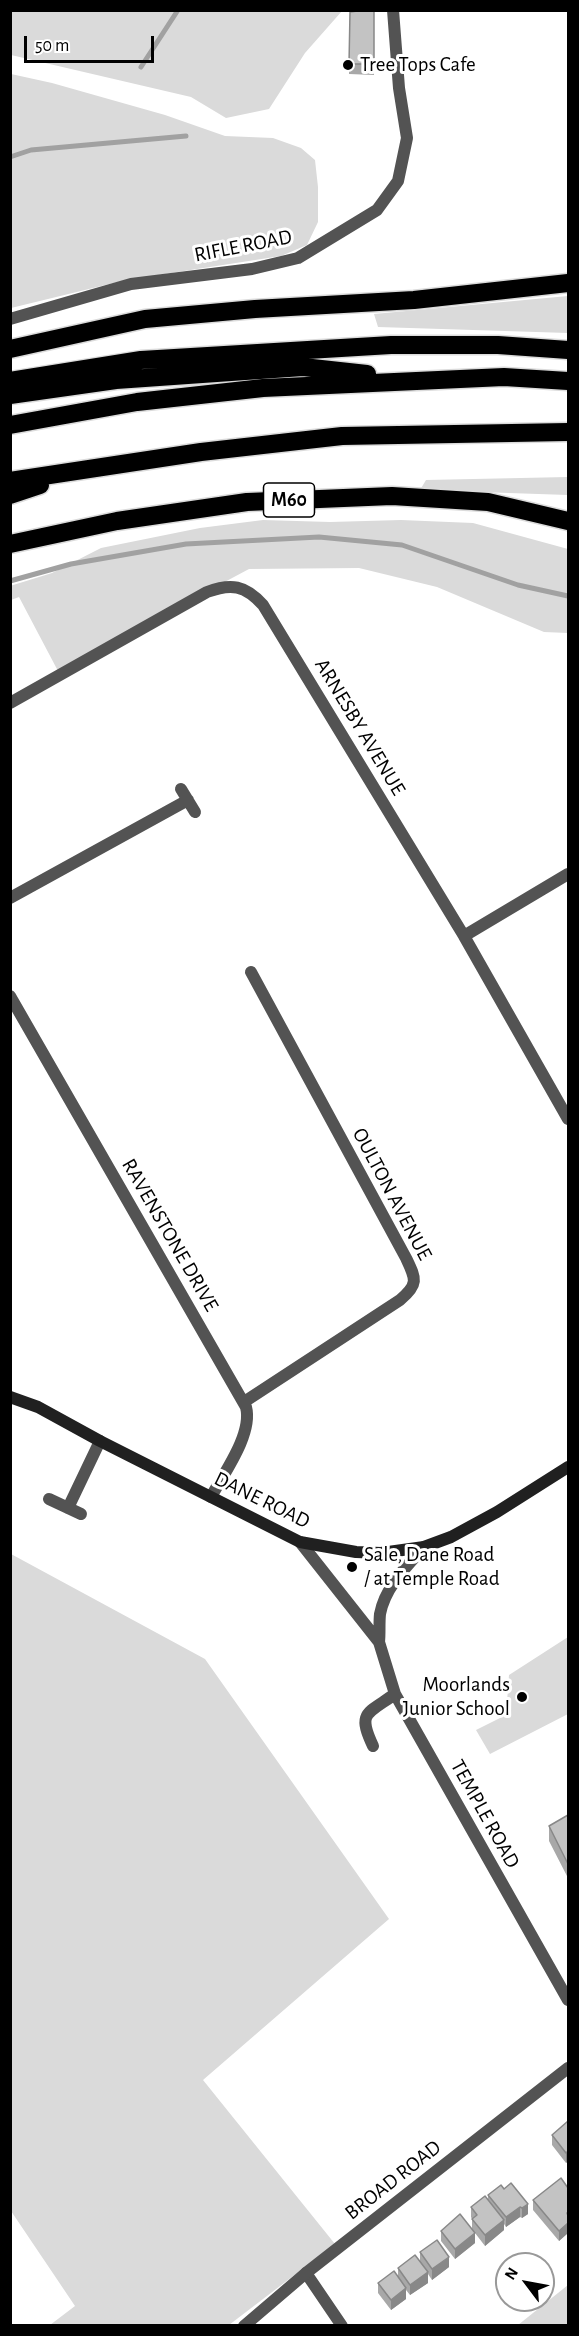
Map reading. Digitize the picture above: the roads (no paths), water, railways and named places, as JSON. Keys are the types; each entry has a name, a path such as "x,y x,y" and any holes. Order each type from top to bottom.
{"highway":[{"path":"10,349 145,319 255,309 414,300 568,283"},
{"path":"10,381 141,360 391,345 498,345 568,350"},
{"path":"10,395 116,380 303,368 431,380"},
{"path":"10,425 137,402 263,388 504,377 568,381"},
{"path":"10,481 201,452 342,436 568,432"},
{"path":"10,495 84,469"},
{"name":"M60","path":"10,544 117,521 248,502 369,496 488,502 568,521"}],"main road":[{"name":"DANE ROAD","path":"10,1396 38,1407 100,1441 300,1542 327,1548 372,1553 424,1547 451,1537 497,1512 568,1467"}],"street":[{"name":"RIFLE ROAD","path":"10,319 131,284 252,269 298,258 377,210 398,181 407,138 399,88 393,10"},
{"name":"ARNESBY AVENUE","path":"10,703 207,592 223,586 247,591 263,605 464,936 568,1119"},
{"path":"10,898 185,794 195,812"},
{"path":"464,936 568,874"},
{"name":"OULTON AVENUE","path":"244,1402 400,1300 414,1284 414,1277 406,1258 251,972"},
{"name":"RAVENSTONE DRIVE","path":"10,996 244,1402 249,1418 245,1434 211,1497"},
{"path":"68,1508 100,1441"},
{"path":"49,1499 81,1514"},
{"name":"TEMPLE ROAD","path":"300,1542 379,1642"},
{"name":"TEMPLE ROAD","path":"424,1547 400,1573 380,1612 379,1642 395,1694 568,2000"},
{"path":"373,1746 363,1726 365,1719 371,1711 395,1694"},
{"name":"BROAD ROAD","path":"244,2325 306,2273 568,2068"},
{"path":"306,2273 342,2325"}],"waterway":[{"path":"141,67 178,10"},
{"path":"10,157 31,150 186,136"},
{"path":"10,581 71,564 186,544 319,537 402,545 518,585 568,596"}],"place":[{"name":"Tree Tops Cafe","path":"348,65"},
{"name":"Sale, Dane Road / at Temple Road","path":"352,1567"},
{"name":"Moorlands Junior School","path":"522,1697"}]}
